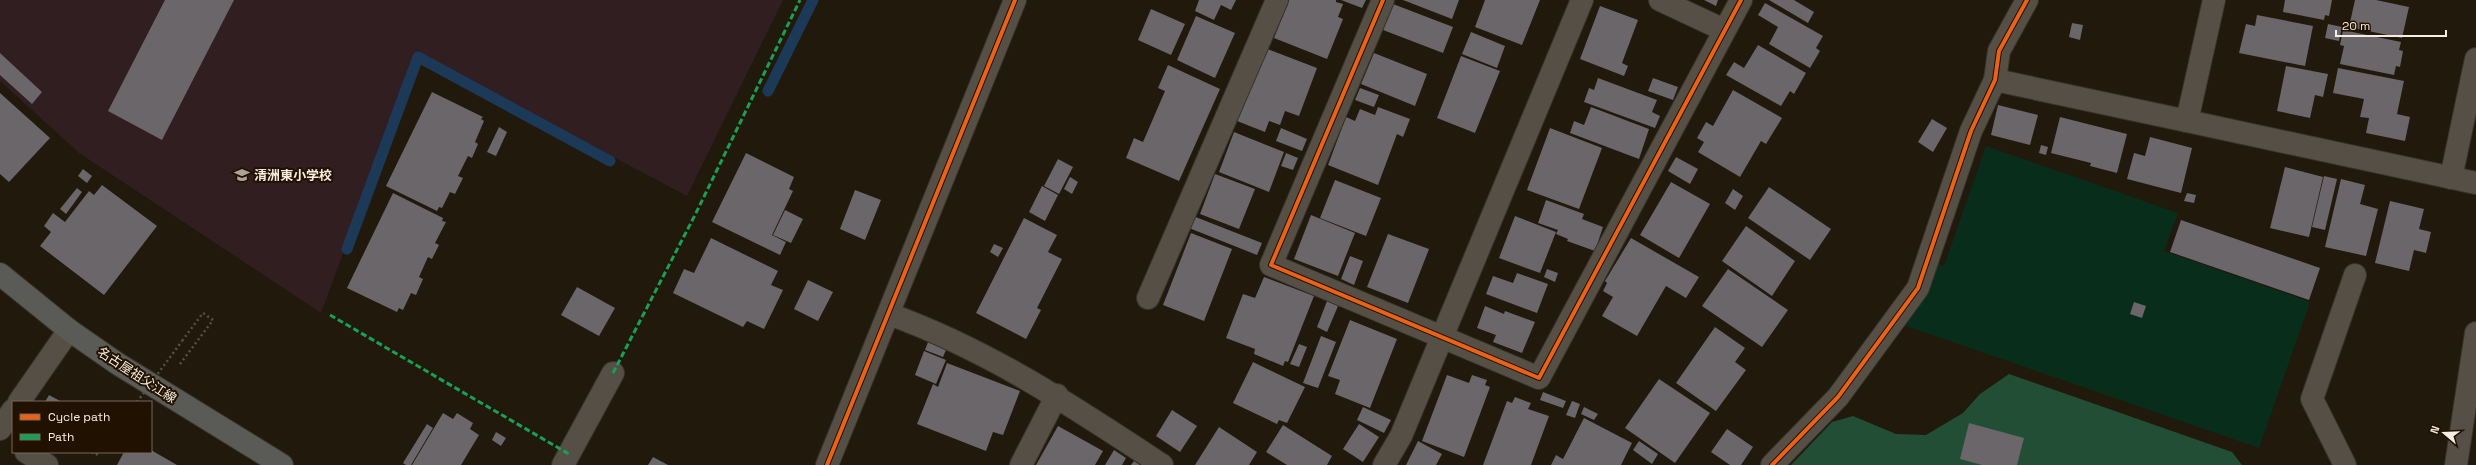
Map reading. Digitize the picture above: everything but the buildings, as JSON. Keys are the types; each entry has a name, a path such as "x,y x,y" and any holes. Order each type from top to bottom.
{"main road":[{"name":"名古屋祖父江線","path":"0,274 69,330 118,364 282,465"}],"street":[{"path":"827,465 1015,0"},
{"path":"1148,298 1277,0"},
{"path":"1383,0 1271,265 1539,378 1741,0"},
{"path":"1384,465 1401,436 1582,0"},
{"path":"1660,0 1724,30"},
{"path":"1772,465 1838,397 1918,288 1971,132 1995,80 1999,51 2027,0"},
{"path":"2188,121 2214,0"},
{"path":"2451,178 2476,59"},
{"path":"1995,80 2476,183"},
{"path":"2345,465 2312,399 2355,275"},
{"path":"889,314 934,330 1057,395 1162,465"},
{"path":"20,401 69,330"},
{"path":"2456,465 2476,333"},
{"path":"563,465 614,373"},
{"path":"1021,465 1057,395"},
{"path":"0,429 12,411"},
{"path":"0,436 12,443"},
{"path":"28,453 47,465"}],"path":[{"path":"138,401 203,313 213,320 180,364"}],"shaded area":[{"name":"清洲東小学校","path":"0,0 783,0 687,196 417,53 321,313 79,153 0,81"}],"green space":[{"path":"1986,146 2178,213 2164,251 2310,302 2259,448 1900,324 1927,294 1938,264 1944,266"},
{"path":"2009,374 2232,452 2242,465 1791,465 1832,422 1853,416 1896,434 1926,435 1963,413 1980,394"}],"waterway":[{"path":"768,91 813,0"},
{"path":"347,249 418,57 610,161"}],"marked path":[{"path":"613,373 695,215 800,0"},
{"path":"330,315 569,454"}],"cycle path":[{"path":"827,465 1015,0"},
{"path":"1383,0 1271,265 1539,378 1741,0"},
{"path":"1772,465 1838,397 1918,288 1971,131 1995,80 1999,51 2027,0"}],"place":[{"name":"清洲東小学校","path":"242,175"}]}
